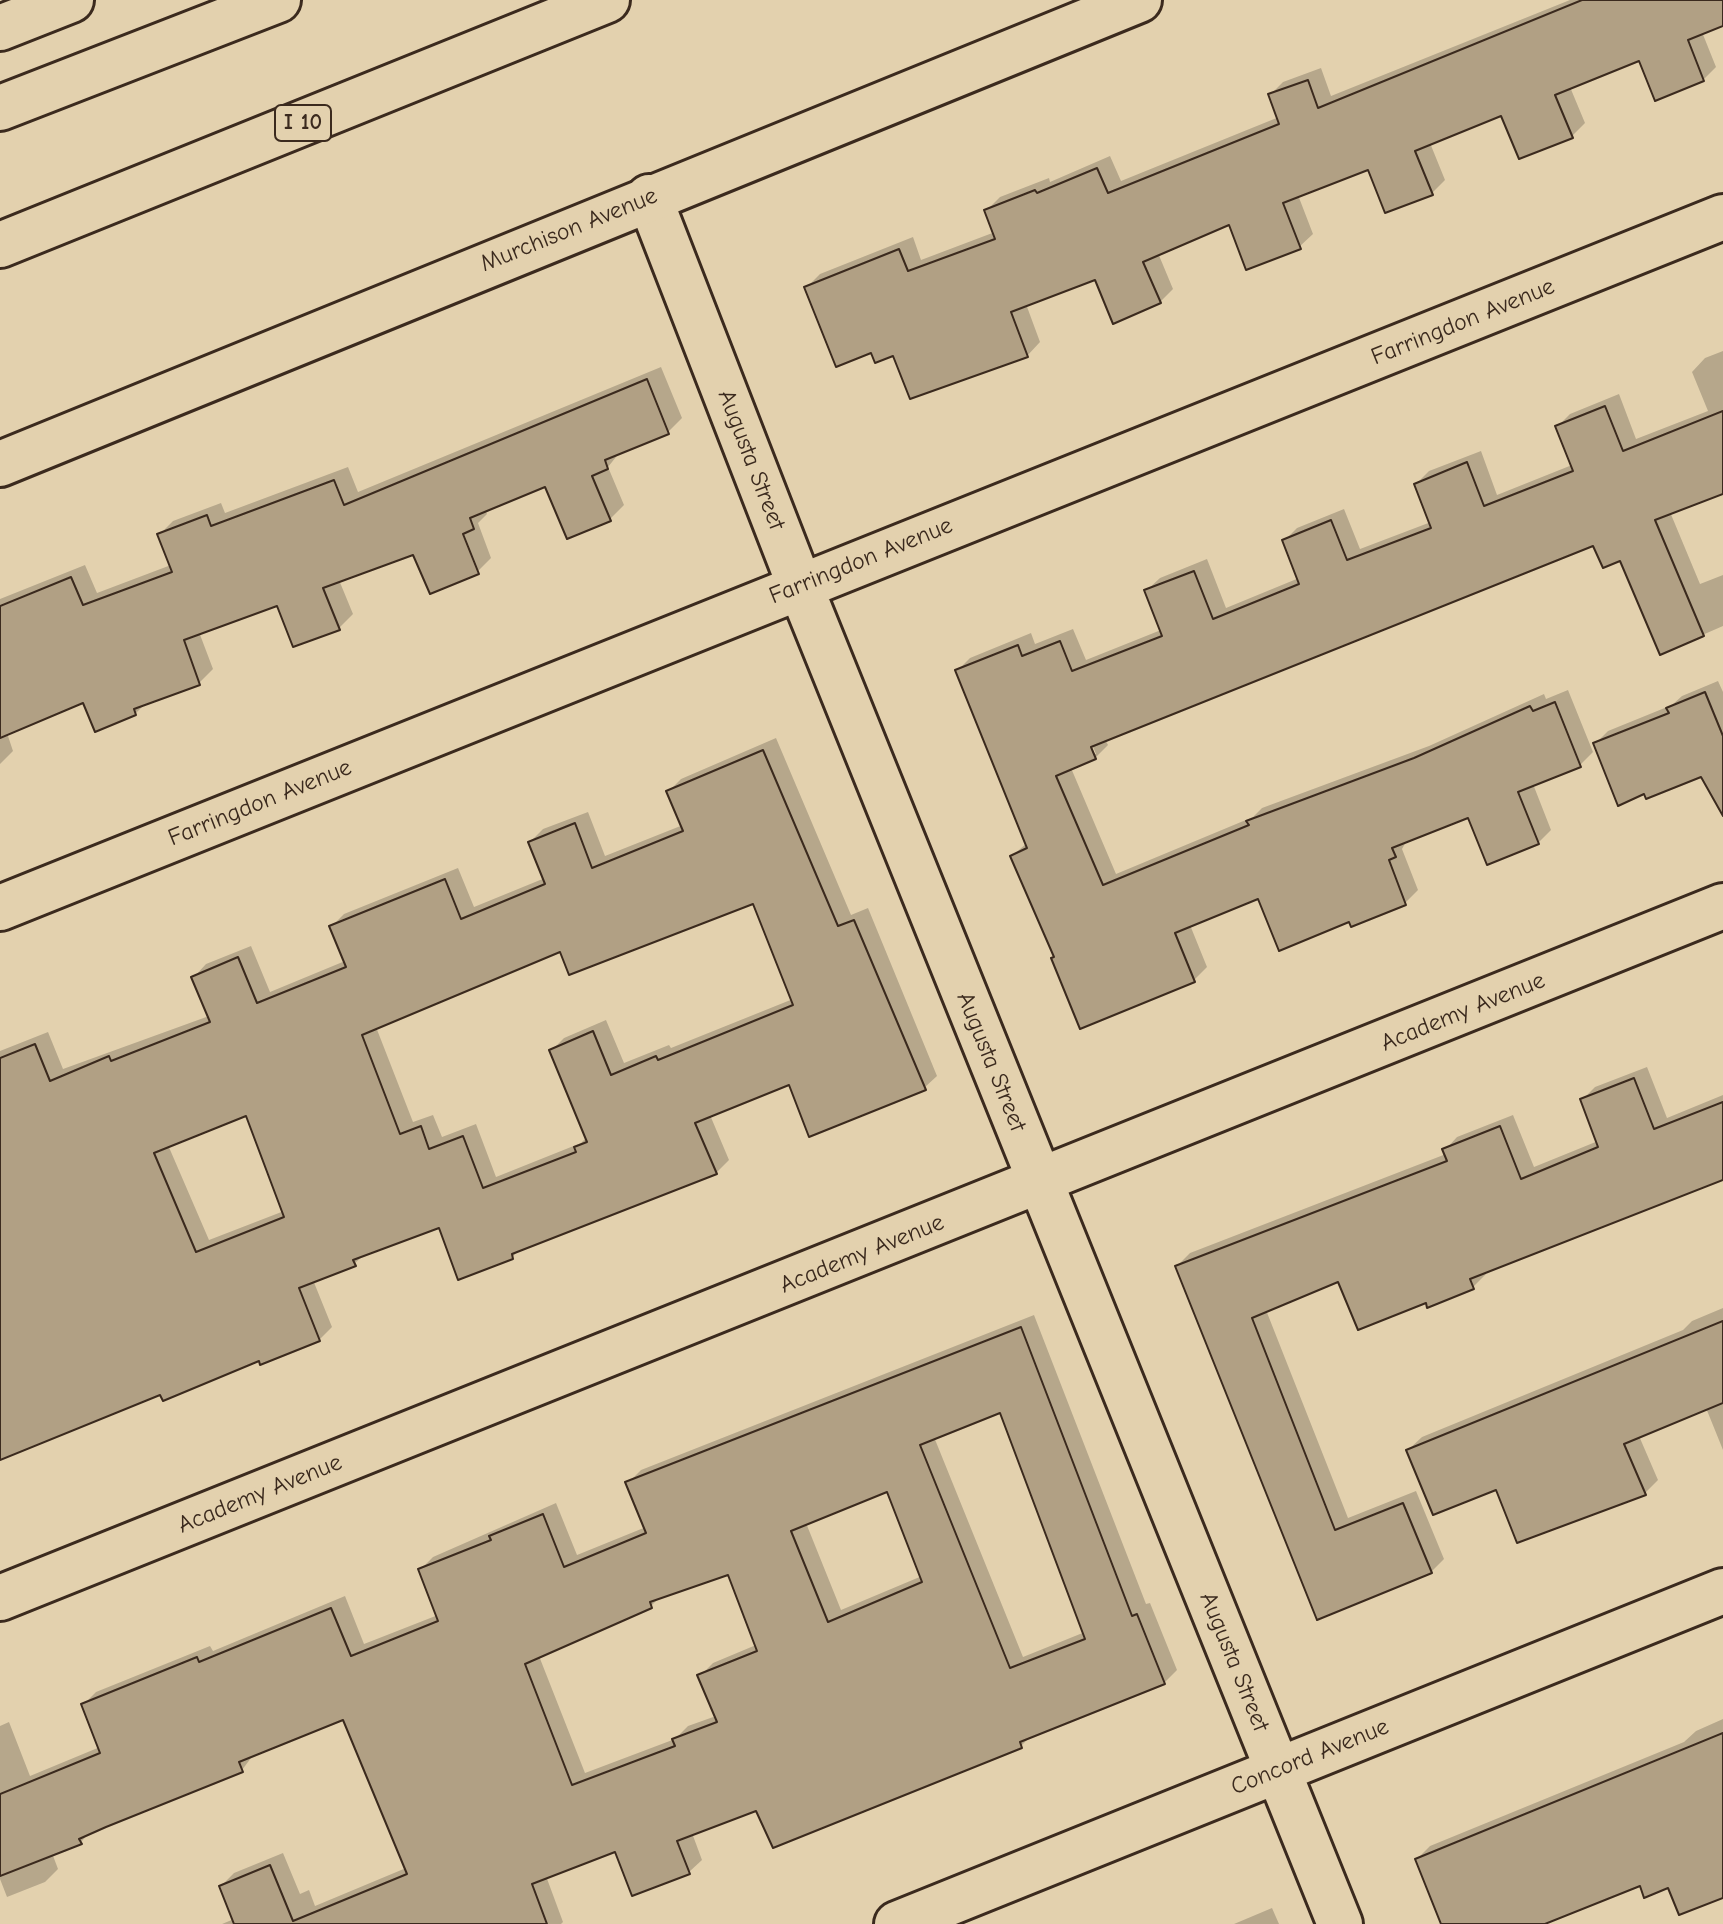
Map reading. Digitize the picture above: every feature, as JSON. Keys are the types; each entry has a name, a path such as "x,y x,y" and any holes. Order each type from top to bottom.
{"main road":[{"path":"0,28 71,0"},
{"path":"0,108 278,0"},
{"name":"I 10","path":"0,245 607,0"},
{"name":"Murchison Avenue","path":"0,464 649,197 1139,0"},
{"name":"Augusta Street","path":"649,197 800,586 1340,1924"},
{"name":"Farringdon Avenue","path":"0,908 1723,217"},
{"name":"Academy Avenue","path":"0,1598 1723,906"},
{"name":"Concord Avenue","path":"897,1924 1723,1591"}],"building":[{"path":"1582,0 1723,0 1723,26 1688,40 1704,81 1655,101 1639,61 1555,95 1573,138 1519,159 1501,116 1415,151 1433,195 1385,213 1368,170 1283,203 1301,249 1246,270 1229,225 1143,262 1161,303 1113,324 1095,280 1011,312 1028,357 910,399 893,356 875,363 871,353 836,367 804,287 899,249 908,271 995,239 984,210 1035,190 1037,193 1097,168 1108,193 1279,124 1268,94 1308,80 1318,108"},
{"path":"647,379 669,434 605,460 608,469 592,476 611,521 567,539 545,487 470,518 474,529 463,534 479,574 430,594 413,555 323,588 340,630 293,647 277,606 184,640 200,685 134,709 136,715 95,732 83,703 0,738 0,606 71,577 83,605 172,572 157,534 207,515 211,526 334,480 344,505"},
{"path":"1605,406 1623,451 1723,411 1723,494 1655,520 1704,636 1660,655 1620,561 1603,568 1593,546 1091,747 1096,759 1056,776 1103,885 1249,825 1246,821 1414,758 1530,706 1533,711 1555,702 1581,767 1518,792 1539,844 1487,865 1468,818 1392,848 1396,857 1389,860 1406,905 1351,927 1349,922 1279,951 1258,899 1175,933 1195,982 1080,1029 1051,958 1054,957 1010,856 1027,848 955,670 1018,645 1022,656 1060,641 1072,671 1162,636 1144,590 1194,571 1213,619 1299,584 1282,540 1331,520 1347,560 1431,528 1414,484 1467,462 1484,506 1573,471 1555,426"},
{"path":"1705,692 1723,736 1723,816 1701,777 1646,799 1644,794 1618,806 1593,743 1669,713 1666,708"},
{"path":"763,750 838,926 854,920 926,1090 809,1137 789,1085 695,1123 717,1174 512,1254 513,1259 458,1280 439,1228 353,1260 356,1266 299,1288 320,1341 260,1365 259,1361 163,1401 160,1395 0,1460 0,1058 35,1044 50,1081 109,1056 111,1061 210,1022 191,977 238,957 257,1003 346,967 329,926 445,879 461,919 545,884 528,842 575,823 592,868 683,831 666,791","holes":["753,904 793,1005 658,1060 656,1056 611,1075 593,1031 549,1050 587,1142 574,1147 576,1152 483,1188 463,1136 429,1149 421,1126 400,1134 362,1035 560,952 569,975","246,1116 284,1217 196,1252 154,1153"]},
{"path":"1634,1078 1654,1129 1723,1102 1723,1180 1470,1279 1474,1289 1427,1308 1426,1303 1358,1330 1338,1282 1252,1318 1335,1530 1403,1503 1432,1573 1317,1620 1175,1266 1447,1161 1442,1149 1500,1126 1521,1179 1598,1147 1580,1099"},
{"path":"1723,1321 1723,1403 1624,1444 1646,1495 1517,1543 1496,1490 1433,1515 1406,1450"},
{"path":"1021,1327 1132,1616 1137,1614 1165,1684 1020,1742 1022,1748 773,1848 756,1811 677,1841 690,1874 632,1896 615,1852 532,1884 547,1924 234,1924 219,1886 270,1865 293,1921 407,1874 343,1720 239,1762 243,1772 106,1827 79,1839 82,1844 0,1876 0,1794 100,1753 81,1704 197,1657 199,1662 331,1608 351,1656 438,1621 418,1569 491,1540 489,1536 543,1514 564,1567 646,1533 625,1482","holes":["1000,1413 1085,1639 1010,1668 920,1445","887,1492 922,1582 828,1622 791,1531","728,1575 757,1651 697,1675 717,1722 672,1739 675,1746 572,1785 525,1664 652,1608 650,1602"]},
{"path":"1723,1733 1723,1898 1679,1915 1668,1888 1644,1898 1640,1886 1545,1924 1441,1924 1415,1859"}]}
